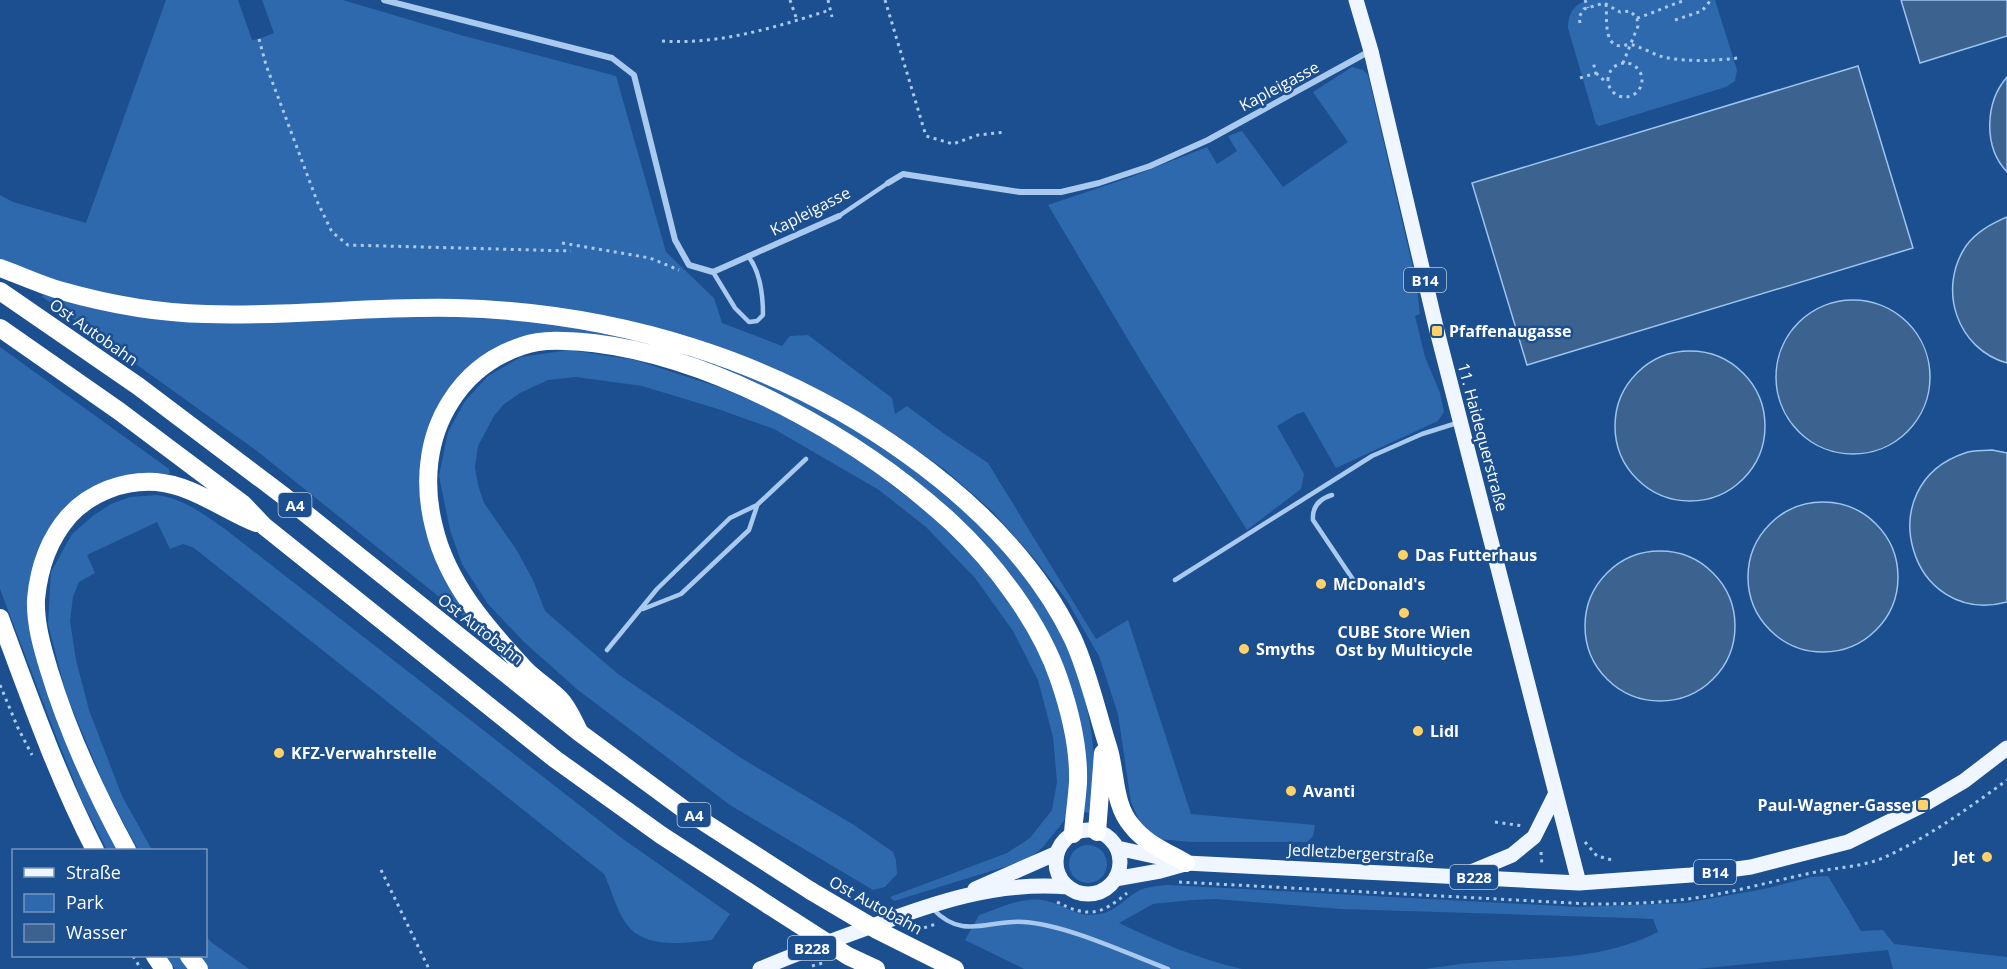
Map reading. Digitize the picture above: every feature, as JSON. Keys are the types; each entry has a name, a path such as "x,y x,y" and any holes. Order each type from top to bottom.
{"highway":[{"path":"0,268 61,290 130,307 205,315 456,308 570,317 623,328 696,348 752,369 828,405 908,455 960,496 999,533 1036,578 1065,624 1085,668 1120,803 1126,818 1141,837 1186,863"},
{"name":"Ost Autobahn","path":"0,291 138,386 285,497 580,732 682,808 811,891 877,930 956,969"},
{"name":"A4","path":"0,328 119,411 243,504 264,526 555,759 661,836 848,956 876,969"},
{"path":"580,732 562,701 527,671 471,605 447,566 434,528 427,487 431,449 442,415 462,384 489,360 525,345 566,340 616,346 688,365 761,395 832,433 893,474 953,524 998,571 1034,626 1059,677 1074,735 1077,762 1078,779 1073,834"},
{"path":"126,849 91,780 63,711 39,637 36,601 46,551 63,524 84,502 112,488 141,482 157,482 186,489 215,502 235,515 264,526"},
{"path":"0,618 34,712 68,793 96,849"},
{"path":"1097,831 1103,767 1102,733"},
{"path":"190,957 199,969"}],"main road":[{"name":"11. Haidequerstraße","path":"1356,0 1371,51 1436,327 1579,883"},
{"name":"Jedletzbergerstraße","path":"1117,849 1186,863 1579,883 1691,875 1751,867 1848,842 1923,805 1964,781 2007,748"},
{"name":"B228","path":"1460,876 1512,855 1534,837 1556,793"},
{"path":"1080,831 1097,831 1112,841 1117,849 1120,864 1115,879 1107,887 1087,894 1077,892 1068,886 1057,872 1057,854 1066,839 1073,834 1080,831"},
{"name":"B228","path":"962,896 1057,854"},
{"name":"Jedletzbergerstraße","path":"1115,879 1160,871 1186,863"},
{"name":"B228","path":"760,969 929,905 962,896 1031,885 1068,886"}],"street":[{"path":"384,0 612,58 634,75 675,240 689,265 713,272"},
{"name":"Kapleigasse","path":"888,183 903,174 1020,192 1061,192 1100,183 1150,166 1208,140 1371,51"},
{"name":"Kapleigasse","path":"713,272 839,216"}],"lane":[{"name":"Kapleigasse","path":"839,216 888,183"},
{"path":"713,272 735,308 749,322 757,321 763,315 763,303 754,263 748,256"},
{"path":"1175,580 1372,456 1461,422"},
{"path":"607,650 657,589 730,518 758,505 806,459"},
{"path":"1332,495 1324,497 1317,504 1312,511 1313,520 1354,581"},
{"path":"640,610 681,594 749,530 758,505"},
{"path":"929,905 945,920 973,928 1022,922 1046,926 1073,933 1168,969"}],"path":[{"path":"790,0 796,20"},
{"path":"828,0 832,17"},
{"path":"885,0 926,136 953,144 978,135 1006,132"},
{"path":"1585,0 1588,8"},
{"path":"1637,18 1664,10 1670,5 1686,0"},
{"path":"1675,20 1702,11 1710,0"},
{"path":"1606,4 1611,40 1616,45 1630,44 1680,60 1738,58"},
{"path":"1580,23 1581,13 1588,8 1606,4 1620,12 1630,11 1637,18 1638,26 1623,63"},
{"path":"662,41 676,42 746,35 830,10"},
{"path":"259,39 266,65 317,201 332,232 348,245 571,251"},
{"path":"1593,62 1596,73 1607,83 1613,93 1623,98 1634,95 1642,80 1634,66 1623,63 1618,64 1609,72 1607,83"},
{"path":"1580,78 1596,73"},
{"path":"562,243 650,258 681,271 689,265"},
{"path":"1495,822 1539,828"},
{"path":"1583,840 1597,856 1612,860"},
{"path":"381,870 429,969"}],"green space":[{"path":"166,0 238,0 252,40 274,33 262,0 343,0 464,36 616,76 666,252 714,298 722,323 782,346 790,336 808,335 892,398 895,414 907,406 988,463 1096,639 1128,620 1191,814 1315,825 1313,836 1307,842 1191,842 1158,839 1141,825 1131,802 1118,714 1099,656 1066,599 992,511 944,469 886,429 822,391 699,340 633,322 180,305 128,299 77,289 0,259 0,195 13,202 86,223"},
{"path":"1588,0 1715,0 1737,70 1735,81 1726,87 1599,126 1596,124 1568,28 1573,10"},
{"path":"1352,67 1363,70 1368,75 1416,281 1420,314 1415,316 1425,357 1440,393 1444,412 1438,421 1336,468 1304,412 1297,414 1277,426 1304,474 1301,489 1247,530 1142,363 1048,205 1131,177 1207,147 1217,164 1237,151 1228,136 1242,131 1283,187 1348,142 1313,92"},
{"path":"47,295 66,300 537,321 641,340 752,376 846,423 937,485 1010,554 1060,627 1083,686 1095,764 1092,813 1081,812 1074,701 1062,663 1048,635 1001,563 751,382 528,337 449,389 432,417 420,458 422,498 427,530 439,569 482,631 257,451 41,296"},
{"path":"0,347 169,469 170,474 158,474 83,495 30,606 119,849 106,849 82,801 0,589"},
{"path":"569,350 635,360 722,388 797,421 864,464 926,511 984,567 1025,622 1054,683 1071,754 1070,801 1064,821 1042,848 1027,860 894,901 890,897 1007,853 1030,838 1052,810 1057,782 1053,737 1038,680 1013,631 975,578 926,527 879,490 774,429 642,386 576,377 548,380 520,393 503,405 494,416 478,446 475,467 484,503 516,549 533,580 545,611 618,674 741,758 854,825 893,852 897,874 885,887 873,890 730,805 578,690 524,642 488,604 462,564 450,530 439,476 448,432 465,401 488,376 521,357"},
{"path":"156,495 175,499 201,512 225,529 623,839 730,914 712,940 665,943 642,937 633,931 622,917 604,874 194,548 183,544 170,549 157,522 87,555 95,573 79,582 73,597 70,621 76,660 89,710 122,796 151,849 137,849 106,789 66,694 48,624 51,572 72,534 111,504 130,497"},
{"path":"1088,845 1102,850 1107,864 1102,878 1088,883 1074,878 1069,864 1074,850"},
{"path":"1828,876 1861,931 1883,930 1894,944 2007,957 2007,969 1893,969 1888,950 1697,969 1425,969 1465,963 1590,953 1636,942 1658,932 1653,919 1341,909 1216,899 1153,904 1119,923 1179,949 1242,969 1024,969 965,940 979,915 1013,903 1030,900 1047,901 1078,913 1092,915 1111,910 1140,890 1168,885 1578,907 1685,903 1764,889 1811,877"},
{"path":"207,937 249,969 208,969 199,957 207,957"},
{"path":"167,957 184,957 192,969 175,969"}],"water":[{"path":"1901,0 2007,0 2007,36 1920,63"},
{"path":"1858,66 1913,248 1527,365 1472,183"},
{"path":"2007,77 2007,172 1999,162 1994,150 1990,125 1994,99"},
{"path":"2007,217 2007,363 1990,356 1975,345 1964,331 1953,298 1953,280 1957,263 1966,246 1984,229"},
{"path":"1853,300 1868,301 1883,306 1908,322 1924,347 1929,362 1929,392 1924,407 1908,432 1883,448 1868,453 1853,454 1838,453 1823,448 1798,432 1782,407 1777,392 1776,377 1777,362 1782,347 1798,322 1823,306 1838,301"},
{"path":"1690,351 1719,357 1743,373 1759,397 1765,426 1759,455 1743,479 1719,495 1690,501 1661,495 1637,479 1621,455 1615,426 1621,397 1637,373 1661,357"},
{"path":"1992,450 2007,453 2007,602 1973,604 1946,594 1926,575 1913,549 1910,521 1917,493 1935,470 1965,453"},
{"path":"1823,502 1838,503 1852,508 1876,524 1892,548 1897,562 1897,592 1892,606 1876,630 1852,646 1838,651 1823,652 1808,651 1794,646 1770,630 1754,606 1749,592 1748,577 1749,562 1754,548 1770,524 1794,508 1808,503"},
{"path":"1660,551 1689,557 1713,573 1729,597 1735,626 1729,655 1713,679 1689,695 1660,701 1631,695 1607,679 1591,655 1585,626 1591,597 1607,573 1631,557"}],"place":[{"name":"Pfaffenaugasse","path":"1437,331"},
{"name":"Das Futterhaus","path":"1403,555"},
{"name":"McDonald's","path":"1321,584"},
{"name":"CUBE Store Wien Ost by Multicycle","path":"1404,613"},
{"name":"Smyths","path":"1244,649"},
{"name":"Lidl","path":"1418,731"},
{"name":"KFZ-Verwahrstelle","path":"279,753"},
{"name":"Avanti","path":"1291,791"},
{"name":"Paul-Wagner-Gasse","path":"1923,805"},
{"name":"Jet","path":"1987,857"}]}
